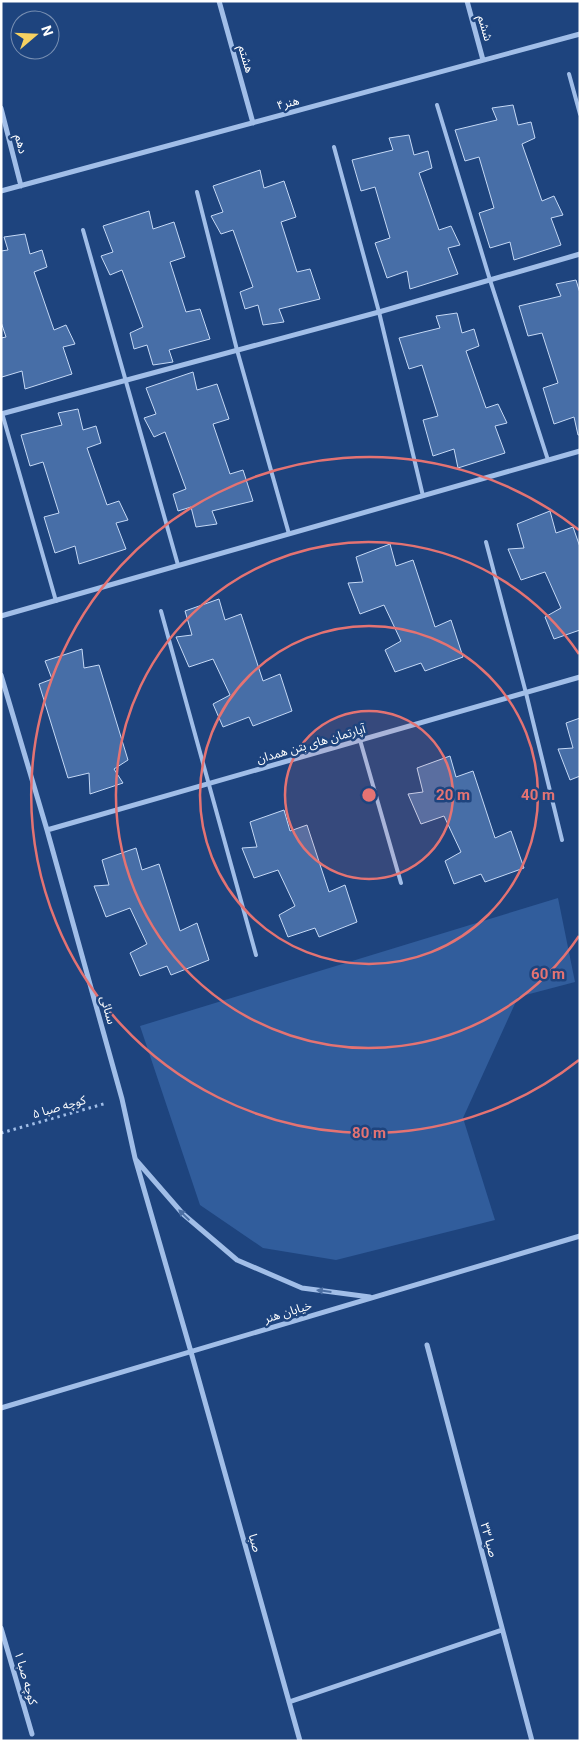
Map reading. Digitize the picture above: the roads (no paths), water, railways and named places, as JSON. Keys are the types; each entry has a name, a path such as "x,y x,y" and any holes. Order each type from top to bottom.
{"street":[{"name":"هشتم","path":"219,1 253,122"},
{"name":"ششم","path":"467,1 483,60"},
{"name":"هنر۴","path":"1,191 580,34"},
{"name":"دهم","path":"1,108 21,186"},
{"path":"2,413 379,312 580,254"},
{"path":"1,616 580,451"},
{"name":"سنائی","path":"1,675 47,830 122,1098 134,1158 191,1352"},
{"name":"آپارتمان های بتن همدان","path":"47,830 580,677"},
{"path":"134,1158 183,1214 237,1260 302,1288 372,1297"},
{"name":"خیابان هنر","path":"1,1408 580,1236"},
{"name":"۳۳ صبا","path":"427,1345 532,1741"},
{"name":"صبا","path":"191,1352 300,1741"},
{"name":"کوچه صبا ۱","path":"1,1628 32,1734"},
{"path":"289,1702 502,1630"}],"lane":[{"path":"569,74 580,114"},
{"path":"437,105 490,280 548,460"},
{"path":"334,148 379,312 423,496"},
{"path":"197,192 237,350 290,534"},
{"path":"83,230 178,565"},
{"path":"2,413 56,601"},
{"path":"486,542 562,840"},
{"path":"161,611 256,955"},
{"path":"360,740 401,883"}]}
